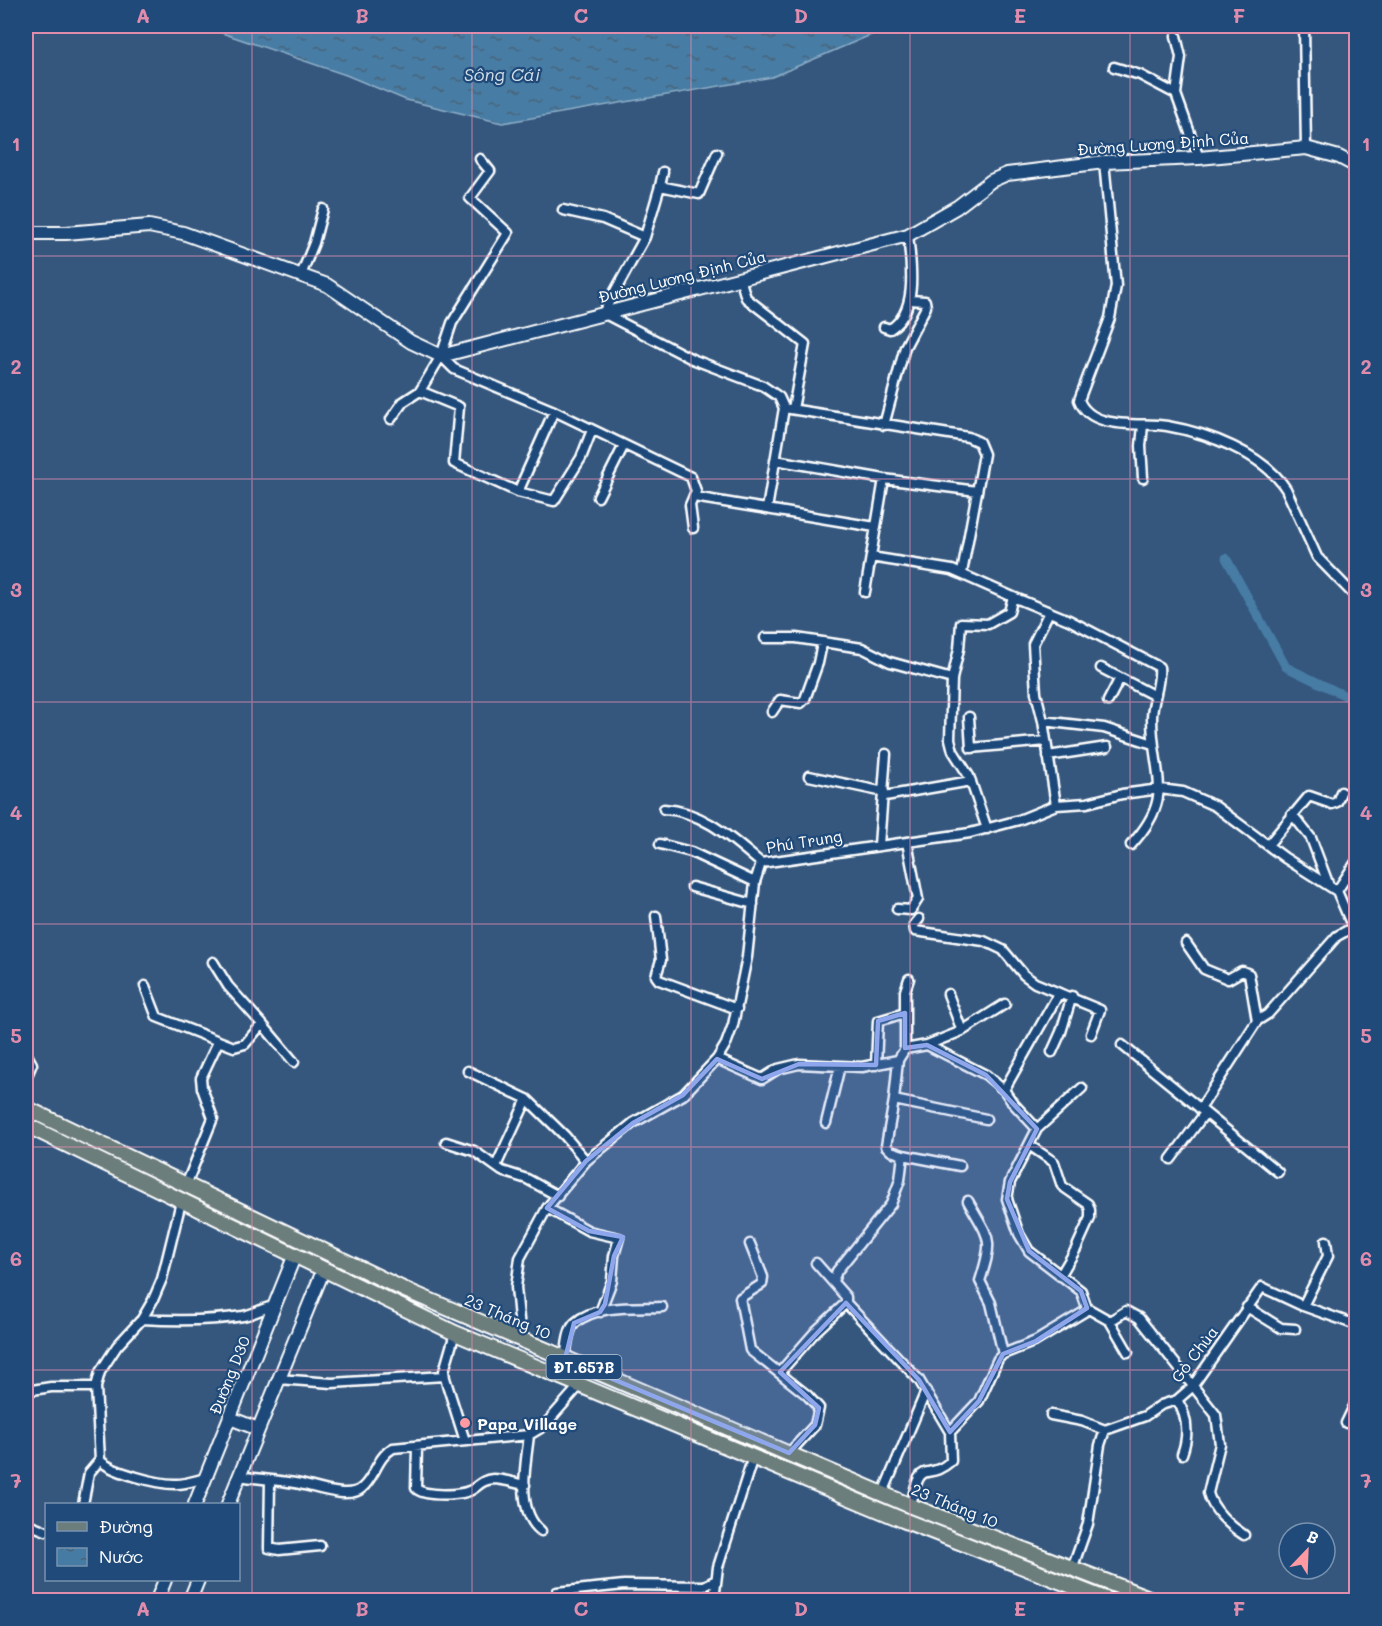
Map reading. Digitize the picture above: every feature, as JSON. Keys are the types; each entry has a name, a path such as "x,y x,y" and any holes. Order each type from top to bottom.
{"main road":[{"name":"23 Tháng 10","path":"26,1108 330,1254 521,1340 760,1440 910,1506 1154,1600"},
{"name":"23 Tháng 10","path":"26,1125 294,1257 455,1333 903,1520 1108,1600"},
{"path":"181,1202 186,1185"},
{"path":"294,1257 301,1240"},
{"path":"323,1271 330,1254"},
{"path":"753,1457 760,1440"}],"street":[{"path":"1304,26 1306,148"},
{"path":"1176,36 1181,57 1176,94 1199,158"},
{"path":"1114,67 1140,75 1176,94"},
{"name":"Đường Lương Định Của","path":"441,356 908,235 957,207 991,181 1007,174 1104,162 1199,158 1306,148 1339,157 1356,166"},
{"path":"660,186 699,194 717,153"},
{"path":"391,419 403,402 420,391 441,356 452,322 508,233 470,198 490,171 480,159"},
{"path":"1104,162 1116,286 1110,318 1079,400 1088,412 1100,418 1166,426 1201,436 1258,462 1286,489 1317,557 1356,597"},
{"path":"663,172 645,237 603,313 692,359 763,387 778,397 788,409 968,437 979,442 984,454 962,573"},
{"path":"301,275 314,243 322,209"},
{"path":"562,210 603,219 645,237"},
{"path":"26,232 163,227 301,275 345,295 411,342 441,356 454,369 554,411 691,477 696,491 689,513 693,528"},
{"path":"884,327 890,329 896,325 910,300 908,235"},
{"path":"740,278 746,298 805,344 775,460 767,509"},
{"path":"884,424 905,347 926,307 925,301 910,300"},
{"path":"420,391 459,407 454,463 518,492 554,501 581,458 592,430"},
{"path":"518,492 554,411"},
{"path":"1143,425 1141,446 1143,478"},
{"path":"598,497 624,445"},
{"path":"775,460 884,479 977,491"},
{"path":"865,592 884,479"},
{"path":"694,497 875,527"},
{"path":"871,557 962,573 1049,612 1160,667 1152,716 1160,789 1155,814 1131,845"},
{"path":"987,829 971,781 953,751 950,739 952,679 961,623 988,624 1009,612 1013,597"},
{"path":"1049,612 1033,644 1036,693 1043,721 1056,805"},
{"path":"765,638 796,638 822,644 862,648 890,662 952,679"},
{"path":"772,712 780,700 801,703 805,699 816,670 822,644"},
{"path":"1101,668 1155,696"},
{"path":"1108,701 1120,678"},
{"path":"969,717 971,748 1046,741"},
{"path":"1043,721 1104,728 1154,744"},
{"path":"1048,756 1107,747"},
{"path":"879,845 885,794 886,754"},
{"path":"808,776 885,794 943,788 971,781"},
{"name":"Phú Trung","path":"521,1340 516,1287 520,1258 548,1208 586,1161 633,1123 683,1095 717,1059 731,1033 747,957 755,882 761,863 987,829 1056,805 1087,803 1122,794 1160,789 1183,792 1203,800 1328,884 1337,891 1355,933"},
{"path":"1268,845 1309,796 1332,804 1337,802 1341,792"},
{"path":"664,809 690,812 734,841 761,863"},
{"path":"1292,814 1311,838 1328,884"},
{"path":"897,909 911,910 918,899 907,842"},
{"path":"660,844 691,852 755,882"},
{"path":"1337,891 1356,862"},
{"path":"692,887 753,904"},
{"path":"656,916 661,952 656,976 659,980 737,1009"},
{"path":"919,919 914,925 915,931 984,941 1003,950 1029,979 1100,1010 1090,1034"},
{"path":"1171,1159 1257,1021 1268,1014 1337,936 1350,929 1355,933"},
{"path":"1186,943 1206,970 1228,979 1246,971 1253,986 1257,1021"},
{"path":"213,962 228,986 294,1062"},
{"path":"909,979 905,987 905,1049 898,1060 886,1146 891,1151 903,1155 960,1166"},
{"path":"145,986 157,1017 218,1042 240,1047 262,1024"},
{"path":"1004,1090 1059,993"},
{"path":"948,994 962,1031"},
{"path":"1052,1052 1062,1032 1072,996"},
{"path":"905,1049 927,1045 962,1031 1005,1004"},
{"path":"876,1065 878,1021 905,1013"},
{"path":"186,1185 213,1118 202,1088 201,1078 218,1042"},
{"path":"927,1045 986,1075 1004,1090 1037,1129"},
{"path":"1122,1045 1278,1172"},
{"path":"26,1053 32,1064 26,1078"},
{"path":"717,1059 762,1079 778,1069 800,1064 876,1065 898,1060"},
{"path":"826,1123 840,1066"},
{"path":"468,1071 527,1099 565,1136 586,1161"},
{"path":"1082,1089 1037,1129 1010,1182 1006,1199 1026,1246 1081,1292 1087,1308 1110,1321 1128,1352"},
{"path":"496,1166 527,1099"},
{"path":"894,1100 986,1119"},
{"path":"446,1142 474,1151 501,1171 527,1179 558,1196"},
{"path":"1029,1145 1054,1162 1062,1185 1088,1204 1090,1210 1090,1218 1060,1276"},
{"path":"833,1281 837,1272 891,1204 900,1180 903,1155"},
{"path":"950,1432 979,1401 1003,1354 991,1303 980,1281 990,1250 987,1235 968,1201"},
{"path":"83,1503 89,1473 100,1460 96,1387 100,1372 110,1356 142,1319 162,1279 181,1202"},
{"path":"548,1208 589,1231 619,1238 614,1256 612,1281 600,1312"},
{"path":"1303,1306 1328,1256 1326,1241"},
{"path":"750,1244 763,1277 762,1284 740,1298 746,1335 755,1356 780,1372 819,1408 815,1425 789,1453"},
{"name":"Đường D30","path":"195,1503 294,1257"},
{"path":"816,1263 846,1297 846,1303 909,1368 926,1390 950,1432 951,1461 921,1473 916,1482 910,1506"},
{"path":"228,1503 323,1271"},
{"name":"Gò Chùa","path":"1105,1430 1135,1420 1168,1401 1177,1400 1192,1387 1262,1287 1303,1306 1356,1325"},
{"path":"780,1372 816,1331 846,1303"},
{"path":"142,1319 226,1318 245,1316 274,1306"},
{"path":"1247,1307 1281,1328 1295,1329"},
{"path":"565,1359 574,1323 600,1312 662,1308"},
{"path":"1003,1354 1036,1341 1087,1308"},
{"path":"1110,1321 1126,1311 1132,1312 1212,1409 1219,1423 1220,1451 1210,1485 1210,1500 1230,1524 1244,1535"},
{"path":"455,1333 444,1376 465,1441"},
{"path":"278,1379 332,1383 444,1376"},
{"path":"239,1476 312,1486 330,1491 356,1492 364,1486 389,1451 401,1447 446,1445 529,1435 544,1426 580,1385"},
{"path":"26,1391 51,1387 96,1387"},
{"path":"883,1493 926,1390"},
{"path":"1177,1400 1184,1411 1186,1425 1186,1442 1182,1454"},
{"path":"1346,1423 1356,1402"},
{"path":"1051,1415 1082,1421 1105,1430 1100,1445 1088,1524 1072,1569"},
{"path":"230,1418 258,1429"},
{"path":"529,1435 525,1485 526,1510 541,1531"},
{"path":"417,1447 416,1488 422,1493 436,1495 467,1491 473,1489 478,1482 495,1479 525,1485"},
{"path":"714,1600 714,1581 753,1457"},
{"path":"100,1460 113,1470 150,1480 177,1484 206,1478"},
{"path":"270,1480 268,1548 279,1550 320,1546"},
{"path":"26,1523 45,1531"},
{"path":"157,1600 165,1581"},
{"path":"190,1600 198,1581"},
{"path":"557,1592 624,1585 704,1586 714,1581"}],"highlighted area":[{"path":"905,1013 905,1048 927,1045 986,1075 1037,1129 1010,1182 1007,1199 1029,1251 1081,1291 1087,1308 1036,1341 1003,1354 979,1401 950,1432 919,1380 846,1303 780,1372 819,1408 815,1425 789,1453 565,1359 574,1323 600,1312 605,1304 614,1256 623,1237 589,1231 547,1208 586,1161 633,1123 683,1095 717,1059 762,1079 799,1064 876,1065 878,1021"}],"water":[{"name":"Sông Cái","path":"207,26 892,26 772,77 502,123 406,100 346,75"}],"waterway":[{"path":"1226,558 1286,667 1356,701"}],"place":[{"name":"Papa Village","path":"465,1423"}]}
